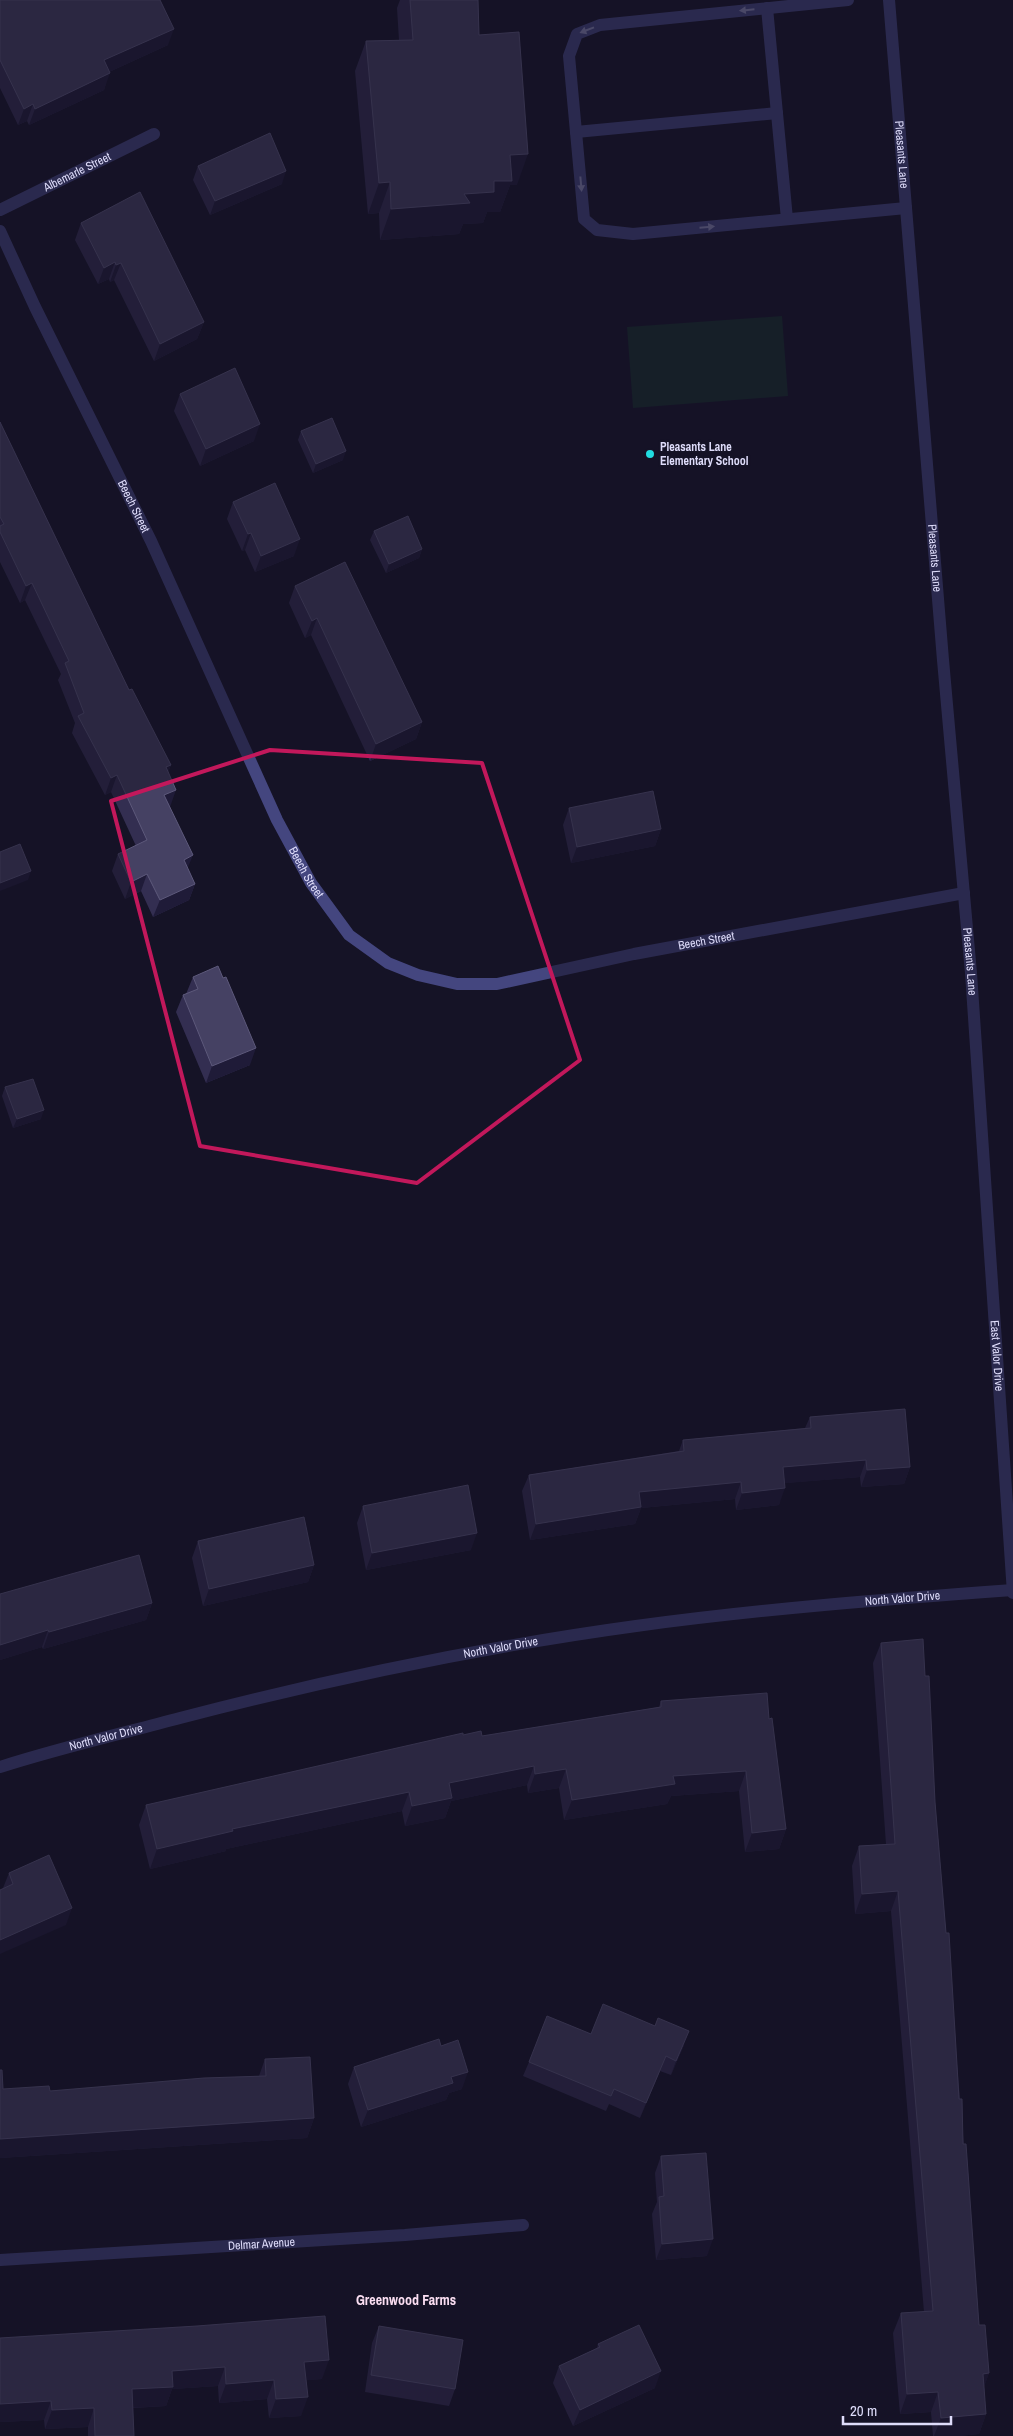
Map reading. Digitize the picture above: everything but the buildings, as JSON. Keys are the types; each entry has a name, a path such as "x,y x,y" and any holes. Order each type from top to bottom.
{"street":[{"path":"848,0 600,25 577,34 569,56 584,219 598,230 633,234 906,208"},
{"name":"Pleasants Lane","path":"889,0 964,893 980,1117"},
{"path":"767,8 787,219"},
{"path":"576,132 777,113"},
{"name":"Albemarle Street","path":"0,210 154,134"},
{"name":"Beech Street","path":"0,230 35,307 151,541 277,820 311,883 349,934 388,963 418,975 457,984 497,984 634,954 964,893"},
{"name":"East Valor Drive","path":"980,1117 1013,1591"},
{"name":"North Valor Drive","path":"0,1767 46,1753 282,1692 442,1658 637,1626 845,1603 1013,1591"},
{"name":"Delmar Avenue","path":"0,2260 405,2235 523,2225"}],"highlighted area":[{"path":"270,750 482,763 580,1060 417,1183 200,1146 111,801"}],"green space":[{"path":"782,316 788,396 633,408 627,327"}],"place":[{"name":"Pleasants Lane Elementary School","path":"650,454"}],"district":[{"name":"Greenwood Farms","path":"406,2300"}]}
